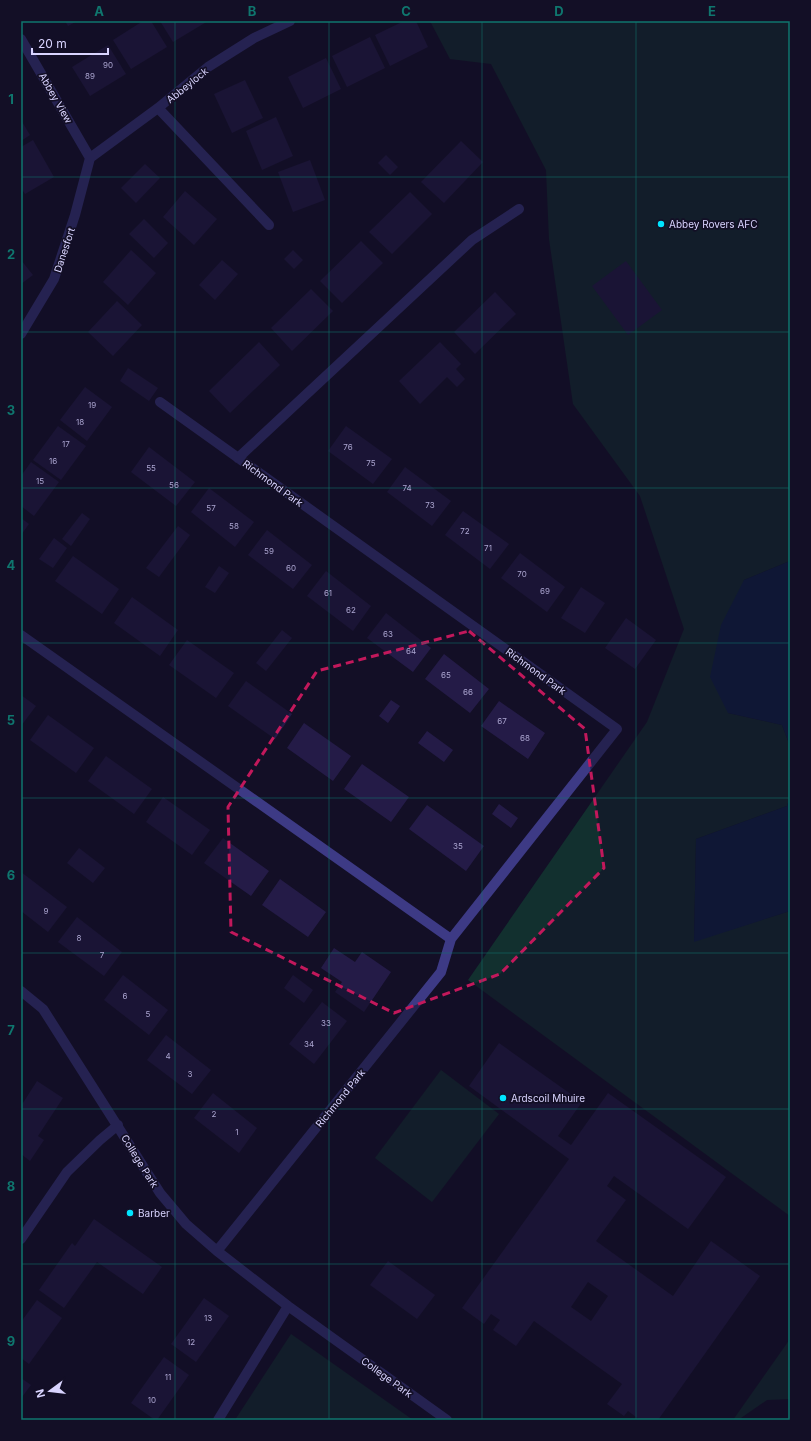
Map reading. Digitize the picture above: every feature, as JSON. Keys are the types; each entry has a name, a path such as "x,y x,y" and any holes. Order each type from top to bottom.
{"street":[{"name":"Abbeylock","path":"90,158 158,108 208,67 254,38 290,21"},
{"name":"Abbey View","path":"21,38 90,158"},
{"path":"158,108 269,225"},
{"name":"Danesfort","path":"21,334 54,279 76,215 90,158"},
{"name":"Richmond Park","path":"238,458 472,240 519,209"},
{"name":"Richmond Park","path":"160,402 617,729 451,939 441,972 217,1251"},
{"path":"21,635 451,939"},
{"name":"College Park","path":"21,991 43,1009 160,1193 186,1224 217,1251 288,1306 447,1420"},
{"path":"21,1239 67,1172 118,1125"},
{"path":"218,1420 288,1306"}],"highlighted area":[{"path":"469,631 585,729 604,868 500,974 394,1013 231,932 228,807 317,671"}],"green space":[{"path":"430,21 790,21 790,561 744,580 728,713 782,725 790,746 790,797 787,806 696,839 694,941 790,911 790,1216 468,980 647,722 684,629 640,496 573,404 549,239 546,170 491,64 450,59"},
{"path":"441,1070 499,1114 432,1202 375,1158"},
{"path":"291,1334 413,1420 235,1420"},
{"path":"790,1339 790,1399 767,1400 738,1420 733,1420"}],"water":[{"path":"790,561 790,746 782,725 728,713 710,677 721,625 744,580"},
{"path":"790,797 790,911 694,942 696,839 787,806"}],"building":[{"path":"65,21 77,21 68,26"},
{"path":"143,21 151,21 167,47 131,69 113,40"},
{"path":"160,21 208,21 173,42"},
{"path":"404,21 416,21 428,47 390,66 375,35"},
{"path":"370,37 385,68 347,87 332,56"},
{"path":"108,45 126,74 90,96 72,67"},
{"path":"326,58 341,89 303,108 288,77"},
{"path":"245,80 263,118 232,133 214,94"},
{"path":"276,117 293,156 262,170 246,131"},
{"path":"21,120 30,135 21,141"},
{"path":"33,140 54,177 25,194 21,188 21,147"},
{"path":"461,141 483,162 444,203 421,182"},
{"path":"386,155 398,167 390,175 378,163"},
{"path":"310,160 325,200 293,212 278,172"},
{"path":"145,164 160,178 136,203 121,188"},
{"path":"185,191 217,219 194,245 163,217"},
{"path":"410,192 432,214 392,254 369,232"},
{"path":"144,219 168,243 154,258 129,234"},
{"path":"361,241 383,263 342,303 320,281"},
{"path":"131,250 156,273 128,305 103,282"},
{"path":"293,250 303,260 294,269 284,259"},
{"path":"21,260 33,275 21,284"},
{"path":"222,260 238,274 215,300 199,285"},
{"path":"626,261 662,310 628,335 592,286"},
{"path":"311,289 333,311 292,351 271,328"},
{"path":"495,292 516,314 475,354 454,332"},
{"path":"117,301 142,325 113,356 88,332"},
{"path":"259,342 280,365 230,413 209,391"},
{"path":"440,342 461,364 456,369 465,379 457,387 447,377 420,404 399,381"},
{"path":"128,368 158,388 149,401 120,381"},
{"path":"85,387 112,407 87,441 60,420"},
{"path":"58,426 86,446 61,480 33,460"},
{"path":"346,426 392,459 373,484 328,451"},
{"path":"149,447 195,482 176,506 131,472"},
{"path":"31,462 59,482 34,516 21,506 21,476"},
{"path":"405,467 451,501 432,526 387,492"},
{"path":"209,488 254,522 235,547 191,512"},
{"path":"463,511 509,544 490,569 445,535"},
{"path":"82,513 90,519 71,546 62,539"},
{"path":"21,518 29,524 21,535"},
{"path":"178,526 190,535 159,577 146,568"},
{"path":"267,530 312,565 293,589 248,555"},
{"path":"54,538 67,548 53,568 39,559"},
{"path":"520,553 565,587 547,612 501,578"},
{"path":"73,556 119,589 102,614 55,581"},
{"path":"219,566 229,573 215,593 205,587"},
{"path":"326,571 371,606 353,631 307,596"},
{"path":"581,587 605,603 585,633 561,618"},
{"path":"132,597 178,630 160,656 114,623"},
{"path":"386,613 431,648 413,672 367,638"},
{"path":"626,618 656,640 635,669 605,648"},
{"path":"282,630 292,638 266,671 256,663"},
{"path":"187,640 234,673 216,698 169,665"},
{"path":"444,654 489,689 470,713 425,679"},
{"path":"246,681 292,714 275,739 228,706"},
{"path":"21,695 36,706 21,726"},
{"path":"391,700 400,706 388,723 379,716"},
{"path":"499,701 545,733 528,759 481,726"},
{"path":"48,715 94,748 76,773 30,740"},
{"path":"304,723 351,756 333,781 287,748"},
{"path":"427,731 453,750 444,762 418,743"},
{"path":"106,756 152,789 134,814 88,781"},
{"path":"362,764 409,797 391,822 344,789"},
{"path":"163,797 210,830 192,855 146,822"},
{"path":"499,804 518,818 511,828 492,814"},
{"path":"427,805 484,846 466,871 409,829"},
{"path":"223,838 269,871 251,896 204,863"},
{"path":"79,848 105,868 93,883 67,863"},
{"path":"21,872 67,907 48,932 21,911"},
{"path":"280,879 326,912 308,937 262,905"},
{"path":"77,917 122,952 104,976 58,942"},
{"path":"334,948 355,962 362,952 391,972 364,1012 335,992 342,982 321,968"},
{"path":"123,975 168,1010 149,1035 104,1000"},
{"path":"293,975 313,990 304,1003 284,988"},
{"path":"322,1002 347,1021 314,1064 289,1044"},
{"path":"166,1035 211,1070 192,1094 147,1060"},
{"path":"499,1043 582,1102 558,1136 571,1145 608,1093 726,1177 688,1229 614,1176 607,1186 626,1200 596,1241 673,1296 711,1241 760,1276 658,1420 640,1420 628,1411 624,1416 607,1404 622,1384 534,1321 516,1346 493,1330 500,1320 491,1314 484,1324 462,1308 569,1159 469,1086","holes":["588,1282 608,1296 591,1321 571,1307"]},
{"path":"37,1081 63,1098 38,1136 44,1140 30,1161 21,1154 21,1106"},
{"path":"213,1093 257,1128 239,1153 194,1118"},
{"path":"94,1219 162,1267 143,1294 97,1262 64,1308 39,1290 72,1243 75,1246"},
{"path":"388,1261 435,1295 417,1319 370,1285"},
{"path":"204,1298 229,1316 196,1362 171,1344"},
{"path":"37,1300 62,1318 29,1364 21,1358 21,1322"},
{"path":"164,1357 189,1375 157,1420 155,1420 131,1403"},
{"path":"21,1378 31,1385 22,1397 21,1396"}],"place":[{"name":"Abbey Rovers AFC","path":"661,224"},
{"name":"Ardscoil Mhuire","path":"503,1098"},
{"name":"Barber","path":"130,1213"}]}
